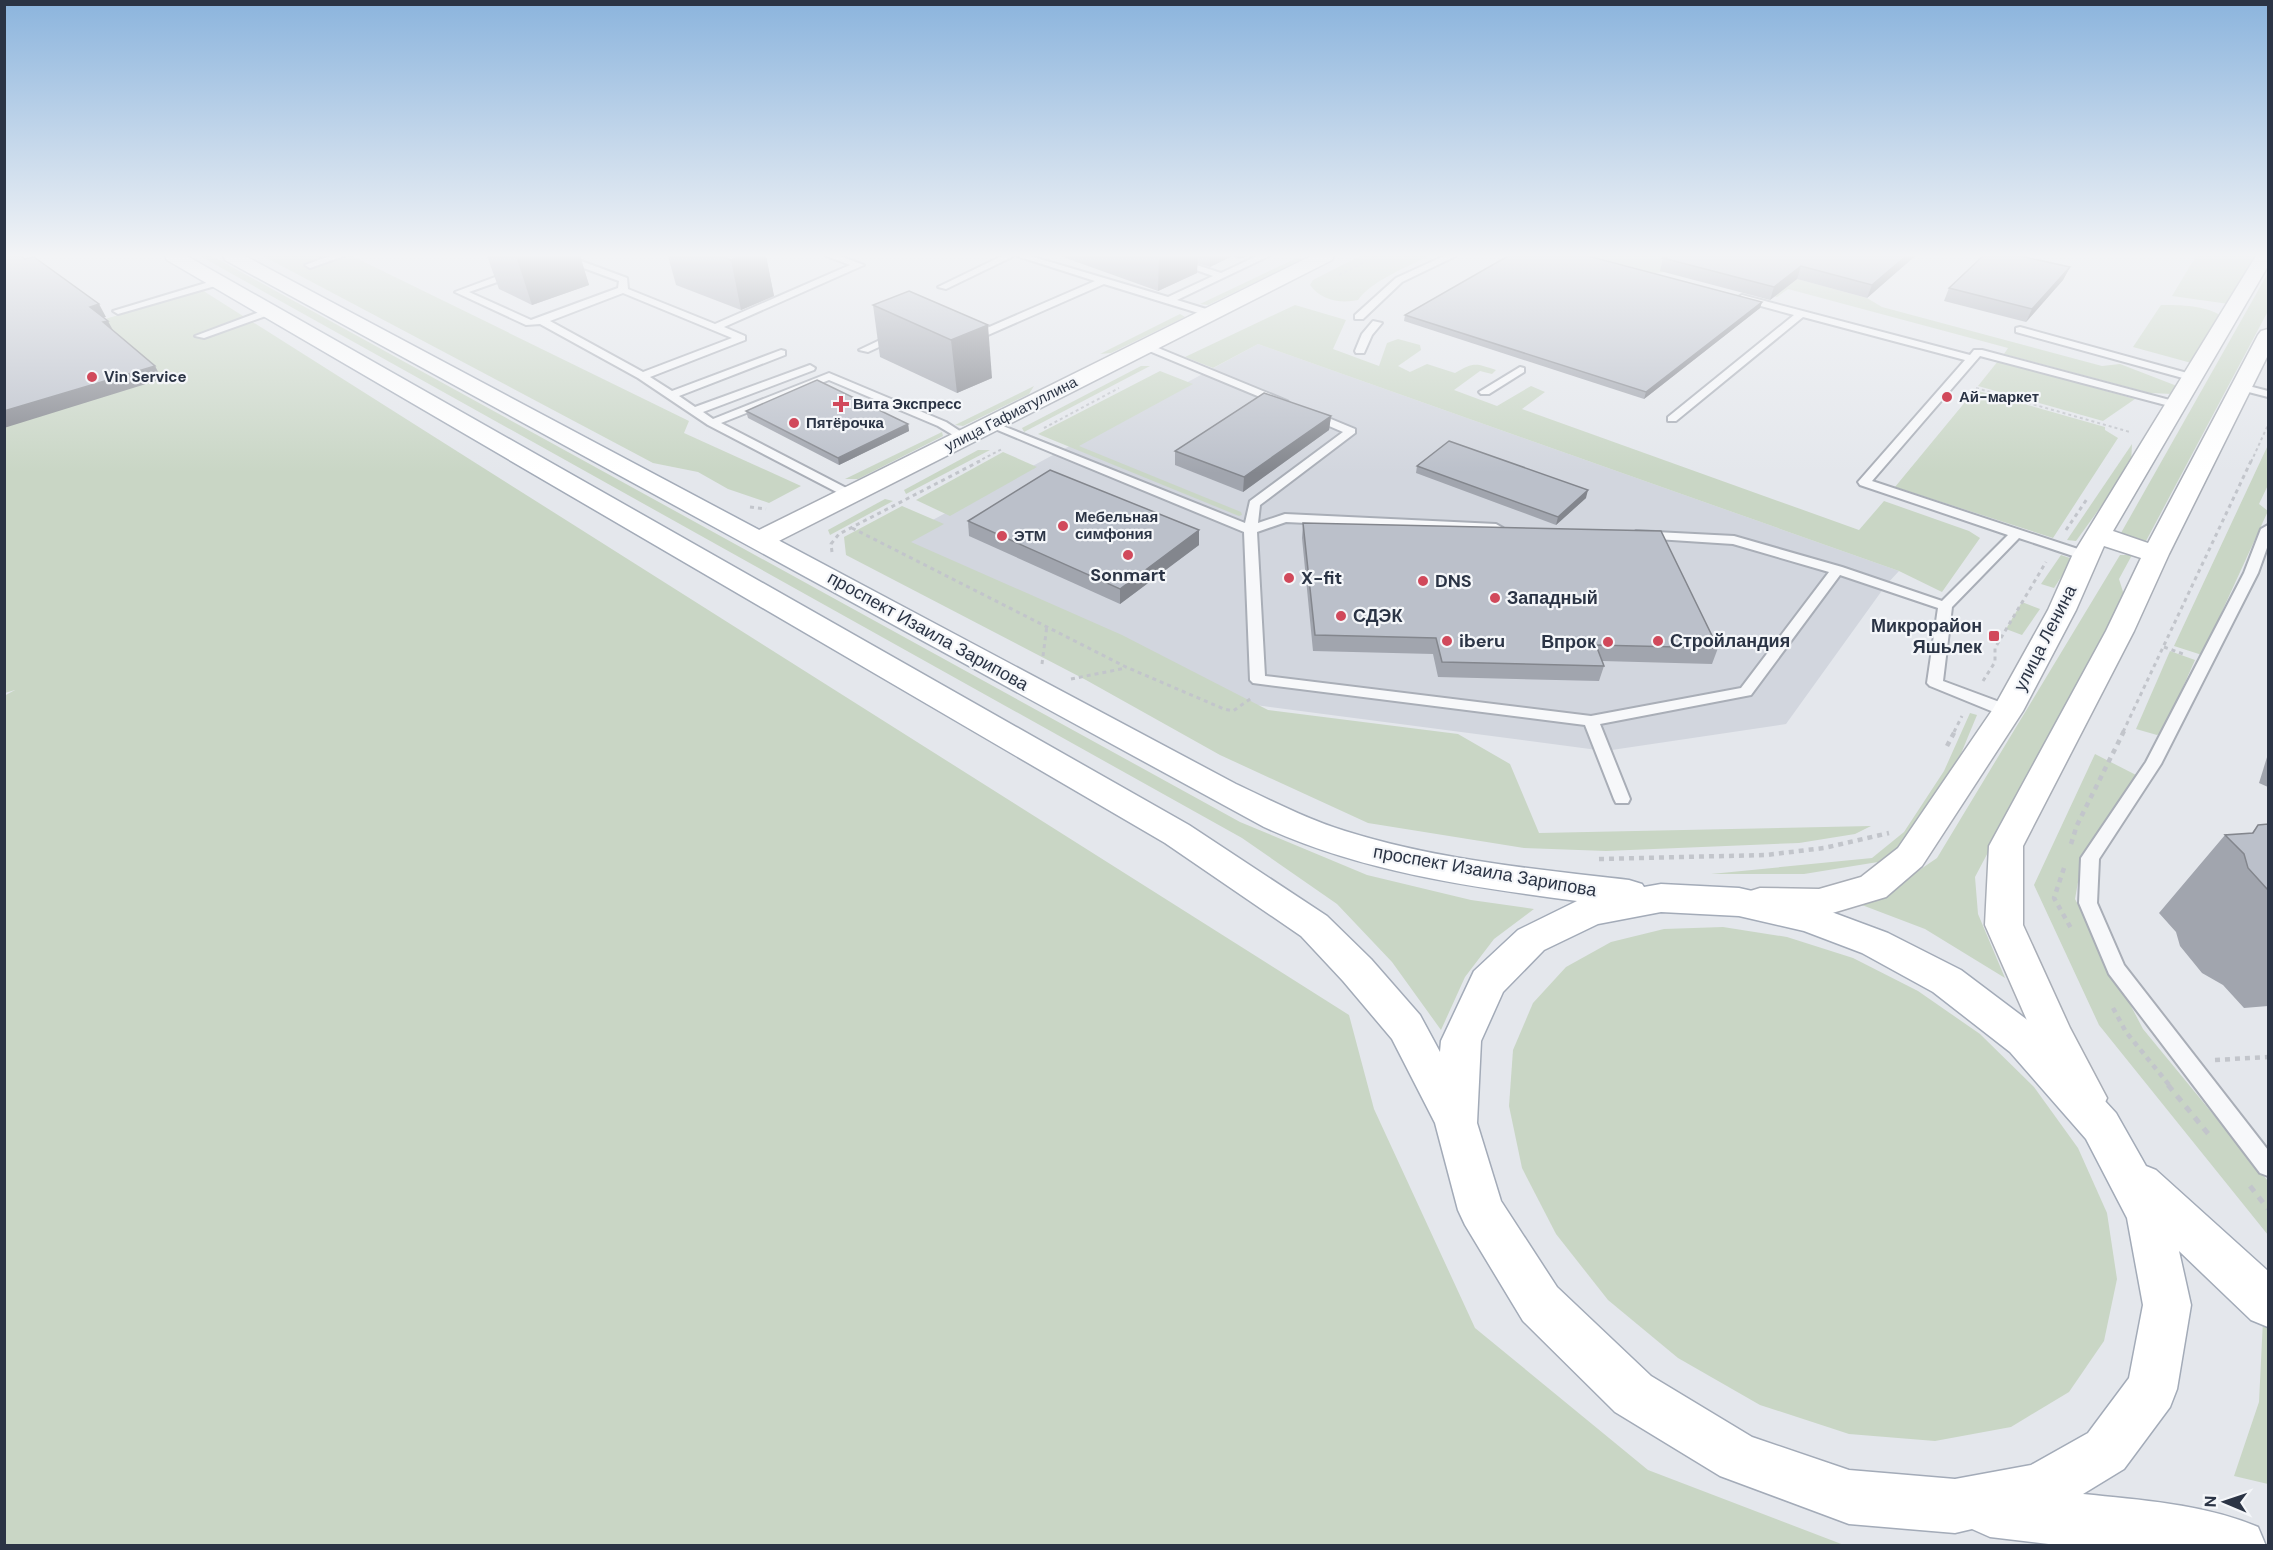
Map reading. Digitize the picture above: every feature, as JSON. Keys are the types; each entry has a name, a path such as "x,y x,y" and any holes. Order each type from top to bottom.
{"main road":[{"path":"298,328 1177,834 1314,926 1357,970 1406,1027 1456,1123 1481,1210 1540,1304 1633,1394 1738,1458 1849,1497 1955,1506 2156,1529 2239,1545"},
{"name":"проспект Изаила Зарипова","path":"369,328 1224,792 1293,826 1365,850 1454,869 1661,898"},
{"name":"улица Гафиатуллина","path":"760,540 1182,328"},
{"name":"улица Ленина","path":"1739,902 1819,903 1873,887 1910,857 2007,711 2062,610 2092,545 2223,328"},
{"path":"1955,1506 2038,1490 2106,1451 2152,1389 2167,1305 2149,1215 2053,1034 2004,925 2006,846 2120,631 2156,554 2255,391 2268,335"},
{"path":"2092,545 2156,554"},
{"path":"1456,1123 1461,1041 1488,982 1532,940 1590,911 1661,898 1739,902 1810,918 1865,938 1947,981 2024,1040 2101,1126"},
{"path":"2125,1170 2268,1303"}],"lane":[{"path":"200,336 222,328"},
{"path":"555,328 642,376 712,423 850,495"},
{"path":"642,376 741,338 719,328"},
{"path":"954,337 965,341 994,328"},
{"path":"1360,351 1367,334 1372,328"},
{"path":"1672,419 1783,328"},
{"path":"1855,328 1972,359"},
{"path":"864,350 912,329"},
{"path":"2020,330 2194,378"},
{"path":"1146,346 1351,431 1254,504 1250,530 1258,680 1591,721 1746,692 1837,570"},
{"path":"671,395 781,352"},
{"path":"2092,545 2055,546 1864,482 1978,352 2177,405"},
{"path":"694,411 810,368"},
{"path":"1485,392 1520,370"},
{"path":"712,423 829,376 942,424 963,437"},
{"path":"989,424 1250,530 1285,518 1507,528"},
{"path":"2268,529 2251,573 2153,764 2090,858 2088,903 2116,969 2268,1166"},
{"path":"2007,711 1935,683 1945,606 2017,533"},
{"path":"1625,534 1734,540 1837,570 1945,606"},
{"path":"1591,721 1622,799"}],"path":[{"path":"832,541 838,534 1124,386"},
{"path":"1976,388 2130,432"},
{"path":"2070,846 2077,825 2115,750 2268,425"},
{"path":"851,528 1047,625 1126,667 1224,709 1233,711 1256,694"},
{"path":"1942,756 1972,697 1995,662 1995,648 2055,546"},
{"path":"1041,665 1047,625"},
{"path":"1034,661 1051,670"},
{"path":"1071,680 1126,667"},
{"path":"1061,675 1080,684"},
{"path":"1589,860 1766,855 1824,848 1897,831"},
{"path":"2064,867 2054,898 2076,939"},
{"path":"2110,1001 2126,1032 2216,1143"},
{"path":"2210,1061 2268,1057"},
{"path":"2246,1181 2268,1209"}],"shaded area":[{"path":"1258,344 1899,571 1886,585 1786,724 1605,751 1240,703 892,542"}],"green space":[{"path":"74,328 263,328 1349,1015 1374,1109 1475,1328 1648,1470 1844,1545 5,1545 4,696 15,690 5,693 5,349"},
{"path":"330,328 343,328 1240,822 1367,875 1471,900 1534,909 1494,939 1465,977 1441,1030 1392,962 1337,904 1242,838"},
{"path":"399,328 500,328 689,421 684,433 801,486 769,503 728,489 698,472 653,463"},
{"path":"1151,328 1162,328 1111,353 1100,354"},
{"path":"1246,328 1342,328 1333,349 1379,366 1387,343 1398,339 1420,345 1421,350 1398,366 1410,372 1427,364 1455,373 1475,365 1496,370 1492,374 1480,371 1454,390 1497,406 1531,386 1545,392 1522,409 1859,530 1884,501 1969,531 1980,538 1942,592 1899,571 1258,344 1213,368 1185,357"},
{"path":"1935,328 1962,328 2102,366 2120,364 2177,386 2172,394 2150,393 2004,354 2008,348"},
{"path":"2145,328 2216,328 2195,364 2133,347"},
{"path":"2237,328 2259,328 2146,541 2121,533"},
{"path":"1998,361 2135,399 2103,421 1978,386"},
{"path":"1141,366 1150,366 1024,432 1022,428"},
{"path":"1160,371 1193,384 1079,446 1241,512 1242,515 1239,516 1038,434"},
{"path":"1034,386 1029,394 963,426 955,425"},
{"path":"1975,390 2105,427 2105,430 2118,438 2053,538 1895,487"},
{"path":"942,432 943,436 858,479 845,479"},
{"path":"2132,444 2131,465 2076,541 2067,540"},
{"path":"2268,445 2268,485 2259,504 2268,511 2202,655 2174,646"},
{"path":"978,450 990,450 906,494 904,490"},
{"path":"1003,452 1037,467 950,516 916,500"},
{"path":"885,499 893,501 830,535 828,530"},
{"path":"902,506 944,524 911,542 1122,635 1268,710 1458,734 1510,764 1539,833 1871,826 1855,834 1799,843 1606,851 1524,848 1368,823 1220,755 1086,680 846,555 844,537"},
{"path":"2061,555 2073,559 2054,588 2041,584"},
{"path":"2120,555 2132,555 2119,579 2124,595 1975,877 1978,914 2005,978 1925,929 1854,902 1899,884 1937,858"},
{"path":"2022,602 2040,609 2022,635 2006,629"},
{"path":"2170,651 2195,660 2163,732 2157,735 2136,729"},
{"path":"1970,713 1977,715 1953,773 1911,838 1878,862 1804,874 1711,874 1872,858 1904,832 1944,771"},
{"path":"2095,754 2138,776 2083,854 2075,899 2143,1029 2268,1181 2268,1235 2099,1025 2034,885"},
{"path":"1723,927 1787,937 1853,958 1918,991 1980,1034 2034,1087 2078,1148 2107,1213 2117,1279 2104,1341 2069,1392 2011,1427 1935,1441 1849,1434 1760,1405 1678,1358 1608,1300 1556,1234 1522,1168 1509,1106 1513,1050 1533,1003 1566,967 1611,942 1664,929"},
{"path":"2263,1320 2268,1324 2268,1484 2234,1476 2259,1402"}],"building":[{"path":"4,328 110,328 155,366 4,411"},
{"path":"925,328 980,328 951,340"},
{"path":"1447,328 1728,328 1646,392"},
{"path":"817,380 908,424 838,458 746,411"},
{"path":"1264,393 1331,416 1244,477 1175,451"},
{"path":"1449,441 1588,490 1558,517 1417,466"},
{"path":"1050,470 1199,530 1120,589 968,521"},
{"name":"Западный","path":"1303,523 1661,531 1718,648 1596,645 1604,666 1442,662 1436,638 1315,635"},
{"path":"2268,824 2268,890 2248,868 2244,854 2225,835 2253,833 2258,825"}],"place":[{"name":"Vin Service","path":"92,377"},
{"name":"Ай-маркет","path":"1947,397"},
{"name":"Вита Экспресс","path":"841,404"},
{"name":"Пятёрочка","path":"794,423"},
{"name":"Мебельная симфония","path":"1063,526"},
{"name":"ЭТМ","path":"1002,536"},
{"name":"Sonmart","path":"1128,555"},
{"name":"X-fit","path":"1289,578"},
{"name":"DNS","path":"1423,581"},
{"name":"Западный","path":"1495,598"},
{"name":"СДЭК","path":"1341,616"},
{"name":"Микрорайон Яшьлек","path":"1994,636"},
{"name":"iberu","path":"1447,641"},
{"name":"Стройландия","path":"1658,641"},
{"name":"Впрок","path":"1608,642"}]}
